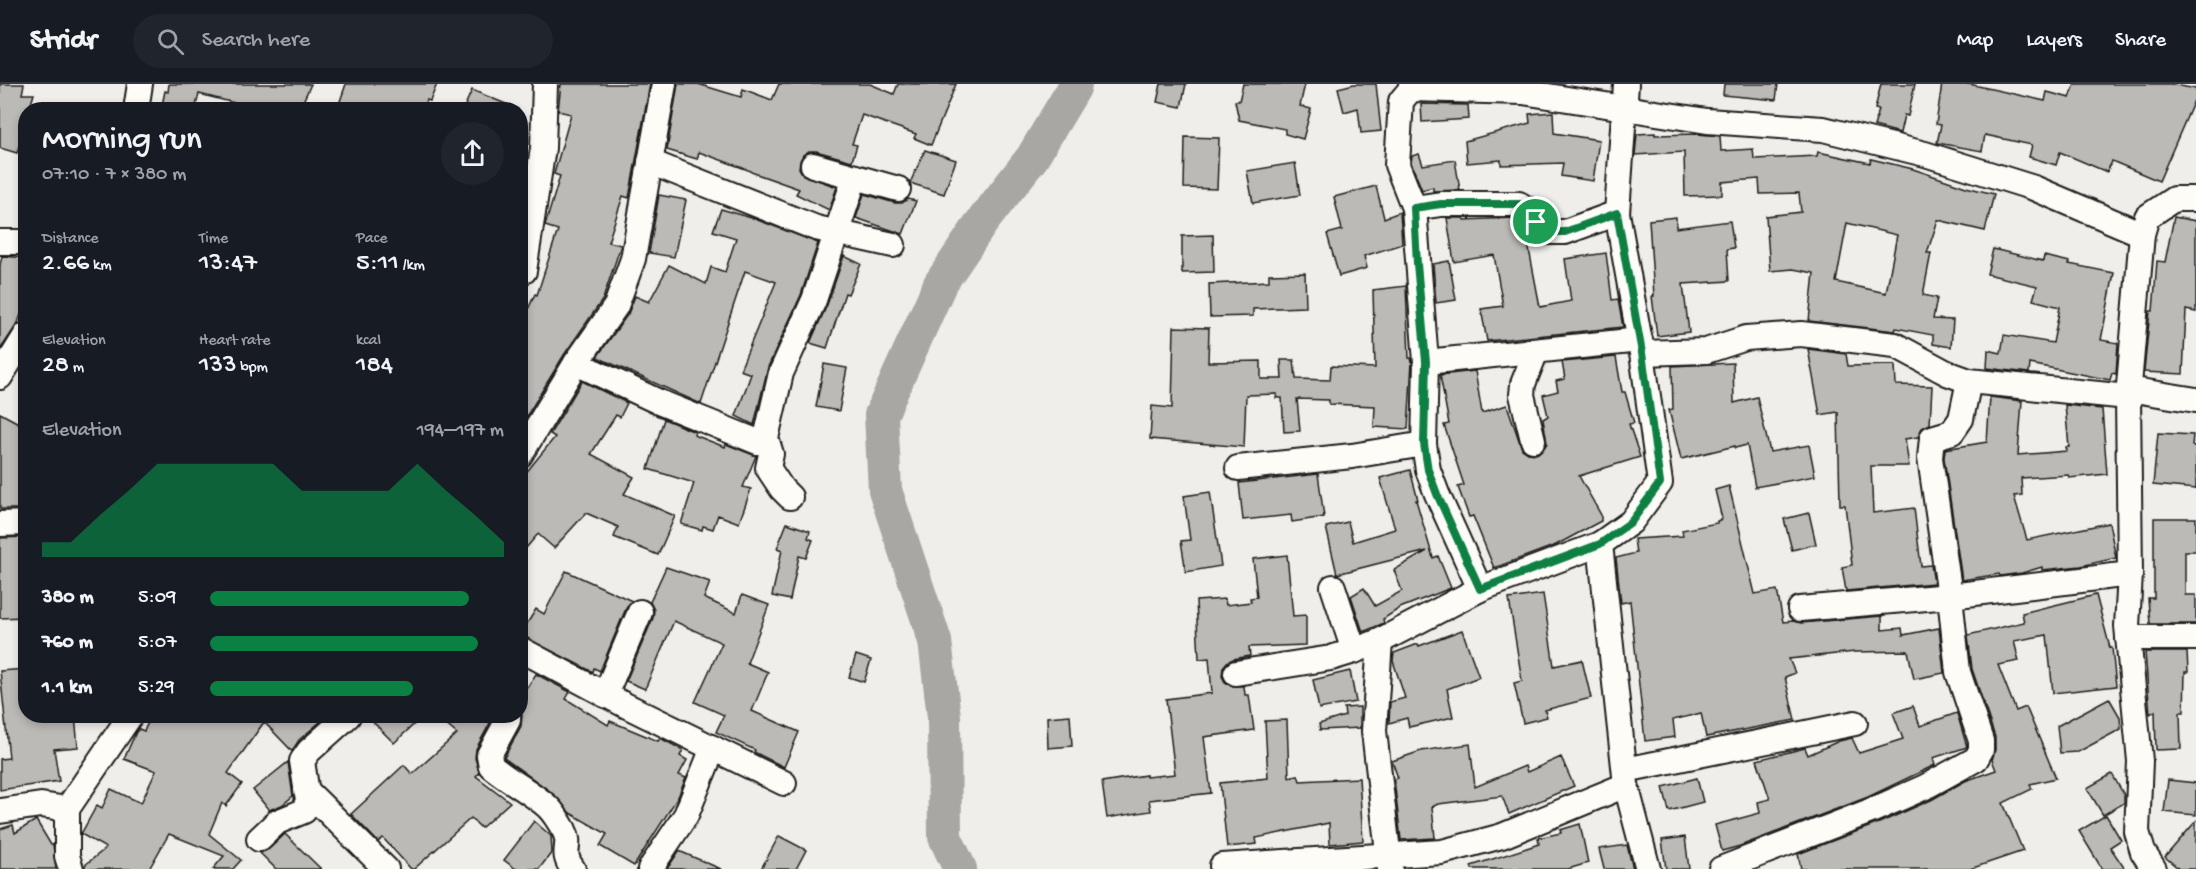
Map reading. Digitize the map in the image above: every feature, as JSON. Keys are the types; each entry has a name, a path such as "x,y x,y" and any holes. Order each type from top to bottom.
{"street":[{"path":"137,102 140,84"},
{"path":"528,245 543,148 545,84"},
{"path":"528,442 576,363 616,306 633,259 664,84"},
{"path":"1236,673 1331,658 1354,651 1380,641 1480,589 1600,544 1631,522 1660,483 1641,346 1617,213 1626,84"},
{"path":"1480,589 1437,494 1428,470 1424,444 1426,362 1414,208 1397,165 1401,101 1411,86 1523,92 1707,121 1823,129 1925,154 2034,188 2142,234"},
{"path":"650,162 816,228 893,245"},
{"path":"813,165 898,189"},
{"path":"790,497 768,468 771,454 766,438 781,373 814,300 855,177"},
{"path":"2154,869 2143,852 2137,832 2140,761 2127,626 2130,574 2128,393 2142,234 2146,217 2174,199 2196,199"},
{"path":"1414,208 1441,204 1519,204 1527,209 1547,232 1565,232 1617,213"},
{"path":"0,242 18,242"},
{"path":"1426,362 1536,351 1641,346 1706,351 1746,338 1801,334 1895,345 1947,373 1969,381 2196,400"},
{"path":"0,377 18,347"},
{"path":"1533,440 1521,395 1536,351"},
{"path":"576,363 659,402 758,442 766,438"},
{"path":"1720,869 1873,810 1925,787 1976,759 1981,750 1982,741 1958,672 1950,596 1930,458 1932,438 1952,432 1961,419 1969,381"},
{"path":"1238,468 1352,456 1424,444"},
{"path":"0,524 18,523"},
{"path":"1600,544 1626,777 1647,869"},
{"path":"1800,609 1950,596 2130,574"},
{"path":"1333,587 1354,651"},
{"path":"605,695 640,612"},
{"path":"2128,638 2196,638"},
{"path":"1380,641 1374,731 1389,862"},
{"path":"528,653 605,695 784,783"},
{"path":"71,869 67,856 67,809 125,723"},
{"path":"259,838 277,822 304,811 308,800 302,761 309,751 340,723"},
{"path":"506,723 489,755 491,766 549,808 565,832 568,841 564,854 566,861 573,869"},
{"path":"1222,866 1389,862 1442,852 1502,836 1626,777 1855,723"},
{"path":"650,869 686,815 713,748"},
{"path":"306,790 386,869"},
{"path":"0,811 41,805 67,809"}],"building":[{"path":"0,84 24,84 22,94 34,94 32,102 18,102 17,153 0,148"},
{"path":"169,84 311,84 303,102 230,102 199,94 197,102 163,102 165,91 168,92"},
{"path":"346,84 437,84 430,101 426,102 340,102"},
{"path":"561,84 650,84 629,198 623,196 608,242 621,245 603,299 564,355 528,414 528,309 535,294 537,295 558,230 545,226 560,176 554,174 571,114 558,111"},
{"path":"678,84 698,84 741,97 743,89 772,100 779,84 870,84 894,94 898,84 956,84 931,145 914,138 916,134 862,115 852,144 857,145 852,161 816,151 809,151 803,155 799,168 803,175 837,187 829,210 796,194 799,189 751,171 699,152 697,159 667,150"},
{"path":"1161,84 1186,84 1181,107 1157,102"},
{"path":"1243,84 1305,84 1300,106 1311,109 1303,139 1285,134 1285,129 1239,120 1235,101 1239,101"},
{"path":"1354,84 1376,84 1381,131 1361,133 1358,108 1344,112 1338,88"},
{"path":"1724,84 1778,84 1776,100 1723,95"},
{"path":"1881,84 1915,84 1908,116 1904,115 1900,133 1874,126 1879,110 1875,109"},
{"path":"1942,84 1969,84 2045,101 2047,92 2070,98 2075,84 2170,84 2196,89 2196,96 2159,181 2112,161 2107,172 2060,152 2056,165 2029,157 2032,145 1985,135 1982,151 1937,143 1941,125 1936,124"},
{"path":"472,90 501,102 467,102"},
{"path":"1421,104 1468,105 1469,119 1422,122"},
{"path":"1553,112 1554,133 1599,140 1593,181 1561,176 1563,163 1501,165 1501,160 1467,163 1465,141 1530,123 1529,114"},
{"path":"1637,134 1720,136 1721,151 1753,149 1754,159 1817,156 1818,152 1870,163 1871,159 1913,169 1994,194 1985,231 1938,220 1927,253 1931,253 1923,295 1937,298 1933,319 1953,320 1951,347 1933,344 1933,335 1896,328 1895,331 1809,321 1814,273 1793,269 1770,271 1766,216 1801,212 1799,193 1760,194 1759,179 1722,182 1722,195 1685,196 1684,152 1635,155","holes":["1847,223 1897,235 1886,293 1836,282"]},
{"path":"1185,137 1219,138 1217,189 1184,188"},
{"path":"925,150 956,160 944,194 910,183"},
{"path":"1419,154 1423,165 1455,160 1460,190 1433,191 1433,187 1422,190 1411,163 1412,156"},
{"path":"1295,163 1300,195 1253,203 1247,171"},
{"path":"1376,186 1384,218 1400,212 1402,244 1364,256 1367,268 1339,276 1327,234 1342,230 1334,197"},
{"path":"864,194 895,203 902,203 908,199 916,201 903,234 856,218"},
{"path":"659,195 686,200 674,257 649,253"},
{"path":"721,209 755,219 818,243 801,295 768,367 754,425 736,416 751,374 740,370 776,282 745,271 701,404 597,357 628,314 635,296 649,302 669,265 706,284 711,267 725,272 736,238 713,231"},
{"path":"1676,217 1676,228 1730,221 1734,248 1727,249 1729,281 1683,284 1689,332 1657,336 1652,296 1654,296 1649,220"},
{"path":"2174,217 2196,221 2196,312 2186,310 2183,374 2144,372 2150,311 2153,311 2157,261 2165,262"},
{"path":"1447,218 1464,218 1464,220 1515,218 1518,220 1525,228 1540,307 1571,301 1565,259 1606,253 1612,300 1618,299 1623,327 1487,341 1481,309 1503,306 1494,255 1454,262"},
{"path":"1213,235 1214,272 1182,273 1182,236"},
{"path":"1993,249 2043,261 2044,256 2070,262 2069,264 2114,273 2101,340 2118,343 2116,374 2112,373 2110,380 2030,364 2029,373 1987,368 1988,350 2001,353 2004,335 2053,343 2060,307 2033,300 2037,286 1987,274"},
{"path":"2,256 18,257 18,323 0,350 0,265"},
{"path":"844,256 861,264 848,294 845,293 827,348 810,343 827,305"},
{"path":"1449,261 1456,300 1436,303 1433,264"},
{"path":"1305,273 1306,307 1253,309 1253,316 1210,317 1209,284 1269,281 1269,274"},
{"path":"1406,286 1409,358 1412,362 1408,429 1374,427 1375,406 1329,404 1329,400 1297,399 1300,431 1284,432 1282,398 1276,398 1277,394 1246,395 1244,447 1150,439 1152,406 1172,408 1174,327 1209,328 1208,362 1261,361 1261,379 1282,379 1281,360 1294,360 1296,379 1330,380 1331,366 1375,368 1373,290"},
{"path":"1808,349 1846,354 1848,366 1895,365 1896,385 1932,386 1930,424 1922,428 1918,437 1905,439 1909,466 1871,466 1873,513 1914,508 1921,566 1931,565 1934,583 1846,591 1842,567 1852,565 1845,505 1840,505 1838,412 1820,415"},
{"path":"1616,357 1622,392 1625,392 1634,423 1629,424 1640,457 1579,476 1601,515 1601,521 1556,545 1494,568 1473,516 1469,517 1458,487 1464,485 1444,425 1449,424 1440,375 1475,371 1482,413 1507,405 1522,449 1536,454 1542,451 1547,443 1543,419 1548,416 1543,395 1558,391 1556,381 1565,379 1562,362"},
{"path":"1733,363 1734,403 1757,397 1770,452 1809,445 1815,476 1755,487 1747,445 1681,459 1669,410 1673,409 1672,366"},
{"path":"824,364 847,368 839,411 816,407"},
{"path":"582,381 627,403 620,417 616,415 591,454 634,477 624,494 675,516 658,555 614,537 618,527 586,513 554,548 538,534 528,546 528,470 555,437 550,434"},
{"path":"1990,397 2022,401 2018,455 2067,451 2066,447 2069,447 2065,405 2102,409 2107,474 2069,478 2069,475 2021,478 2022,495 2014,496 2027,540 2109,523 2116,558 2081,566 2042,570 2042,567 2022,573 1962,580 1944,458 1945,449 1987,442"},
{"path":"0,413 18,423 18,509 0,509"},
{"path":"664,419 695,432 694,435 756,456 743,487 751,489 739,523 718,515 713,529 703,526 702,530 681,524 694,483 648,469"},
{"path":"2158,433 2193,435 2192,446 2196,447 2196,489 2153,485"},
{"path":"1410,470 1433,558 1438,556 1451,588 1400,608 1383,619 1384,623 1363,632 1351,596 1364,588 1375,606 1402,591 1394,570 1427,551 1337,574 1326,527 1348,522 1353,542 1395,529 1380,478"},
{"path":"1318,474 1324,517 1292,522 1291,515 1243,520 1239,483"},
{"path":"1729,486 1755,594 1777,590 1783,622 1801,623 1882,616 1882,630 1902,628 1903,635 1939,628 1944,673 1914,679 1908,651 1855,652 1789,659 1795,673 1785,677 1795,720 1706,737 1701,713 1673,720 1675,737 1645,741 1630,601 1621,603 1616,558 1636,553 1634,539 1683,536 1682,530 1717,523 1722,519 1715,490"},
{"path":"1210,492 1221,566 1186,572 1181,541 1190,540 1184,496"},
{"path":"1809,513 1816,544 1792,550 1784,519"},
{"path":"2154,518 2196,518 2196,551 2185,551 2185,595 2196,595 2196,624 2150,624 2148,598 2154,598"},
{"path":"787,523 810,531 808,538 813,540 806,558 799,556 790,600 772,596 782,550 777,548"},
{"path":"18,537 18,617 0,618 0,538"},
{"path":"1287,555 1293,616 1306,615 1306,645 1249,647 1250,656 1233,659 1223,667 1222,676 1225,682 1231,686 1244,686 1245,695 1249,695 1254,730 1204,737 1211,793 1149,800 1151,811 1107,818 1102,782 1146,775 1146,777 1175,774 1166,699 1212,693 1209,658 1199,659 1196,601 1225,599 1226,605 1251,602 1250,598 1257,597 1253,559"},
{"path":"666,567 710,582 704,598 736,613 742,595 769,605 747,663 768,672 752,711 799,732 784,767 754,752 755,750 716,732 724,715 695,702 722,643 674,621 645,689 626,681 653,618 654,610 650,602"},
{"path":"566,571 632,601 627,606 600,671 594,668 593,672 528,639 528,622 536,609 544,614"},
{"path":"1543,594 1554,666 1582,660 1591,698 1545,710 1547,717 1523,723 1514,683 1522,681 1509,599"},
{"path":"2096,595 2110,648 2112,648 2116,686 2053,693 2047,635 2014,641 2019,661 1998,665 2016,711 2026,707 2056,778 2030,784 2032,789 2003,803 2023,851 1970,869 1801,869 1798,854 1879,823 1931,800 1965,781 1996,770 1992,760 1995,737 1972,669 1968,635 2024,622 2022,613"},
{"path":"1462,630 1479,677 1447,689 1453,717 1409,727 1407,718 1389,723 1390,702 1405,698 1393,661 1394,653"},
{"path":"2145,652 2187,652 2188,672 2185,672 2184,712 2180,712 2181,749 2156,750 2155,711 2150,714"},
{"path":"856,655 871,660 864,682 849,677"},
{"path":"18,670 18,723 76,723 78,747 54,749 59,781 0,790 0,759 9,758 0,671"},
{"path":"1350,671 1356,702 1319,709 1313,680"},
{"path":"536,674 570,692 566,699 608,725 610,721 658,741 660,738 683,750 680,756 687,760 679,775 686,778 678,797 634,866 600,846 607,834 570,813 550,791 504,758 521,723 528,723 528,686"},
{"path":"2109,698 2120,717 2121,729 2078,752 2060,753 2057,726"},
{"path":"1913,706 1920,726 1957,713 1967,747 1933,758 1935,765 1868,797 1722,851 1715,825 1760,813 1758,802 1770,799 1757,760 1805,748 1808,755 1839,741 1852,738 1859,753 1903,739 1893,713"},
{"path":"1360,707 1360,728 1320,730 1319,724 1345,716 1344,708"},
{"path":"1070,715 1072,746 1048,748 1047,717"},
{"path":"1287,720 1289,777 1298,775 1300,781 1359,778 1363,841 1330,844 1329,823 1256,838 1257,844 1227,847 1220,783 1268,778 1265,721"},
{"path":"148,723 263,723 228,773 242,784 226,806 222,803 209,834 241,860 233,869 213,869 224,856 169,834 149,869 85,869 85,865 106,848 81,834 97,805 102,808 111,789 141,803 156,771 124,759 136,732 139,729 144,731"},
{"path":"265,723 319,723 299,740 292,751"},
{"path":"374,723 415,723 394,743"},
{"path":"444,723 490,723 476,749 475,758 479,772 476,776 510,802 481,828 471,818 414,869 411,869 383,838 378,842 351,814 404,765 412,774 457,734"},
{"path":"1470,744 1475,787 1525,766 1527,772 1561,757 1574,786 1509,814 1502,796 1438,804 1432,807 1435,838 1401,840 1394,779 1398,778 1392,761 1421,751"},
{"path":"288,762 293,796 282,805 269,810 253,790"},
{"path":"2112,774 2124,795 2124,803 2103,815 2087,788"},
{"path":"1697,778 1703,802 1669,811 1663,787"},
{"path":"2168,780 2196,783 2196,815 2164,812"},
{"path":"2106,815 2121,840 2110,847 2125,869 2102,869 2079,831"},
{"path":"36,820 53,845 56,869 0,869 0,829 13,825 15,833"},
{"path":"534,821 551,836 552,852 539,869 516,869 504,860"},
{"path":"2196,821 2196,869 2179,869 2165,857"},
{"path":"1580,824 1588,863 1568,869 1472,869 1471,866 1539,844 1538,838 1561,833 1560,830"},
{"path":"285,834 321,869 276,869 260,853 269,849"},
{"path":"779,836 806,850 796,869 761,869"},
{"path":"1685,837 1689,869 1666,869 1662,840"},
{"path":"1627,845 1633,869 1604,869 1599,849"},
{"path":"679,851 721,869 667,869"}],"waterway":[{"path":"960,869 945,837 944,717 935,641 885,490 881,415 940,284 982,222 1032,158 1075,84"}],"route":[{"path":"1441,204 1519,204 1527,209 1536,222 1547,232 1565,232 1617,213 1642,353 1660,483 1631,522 1600,544 1480,589 1428,470 1424,444 1426,362 1414,208 1441,204"}]}
